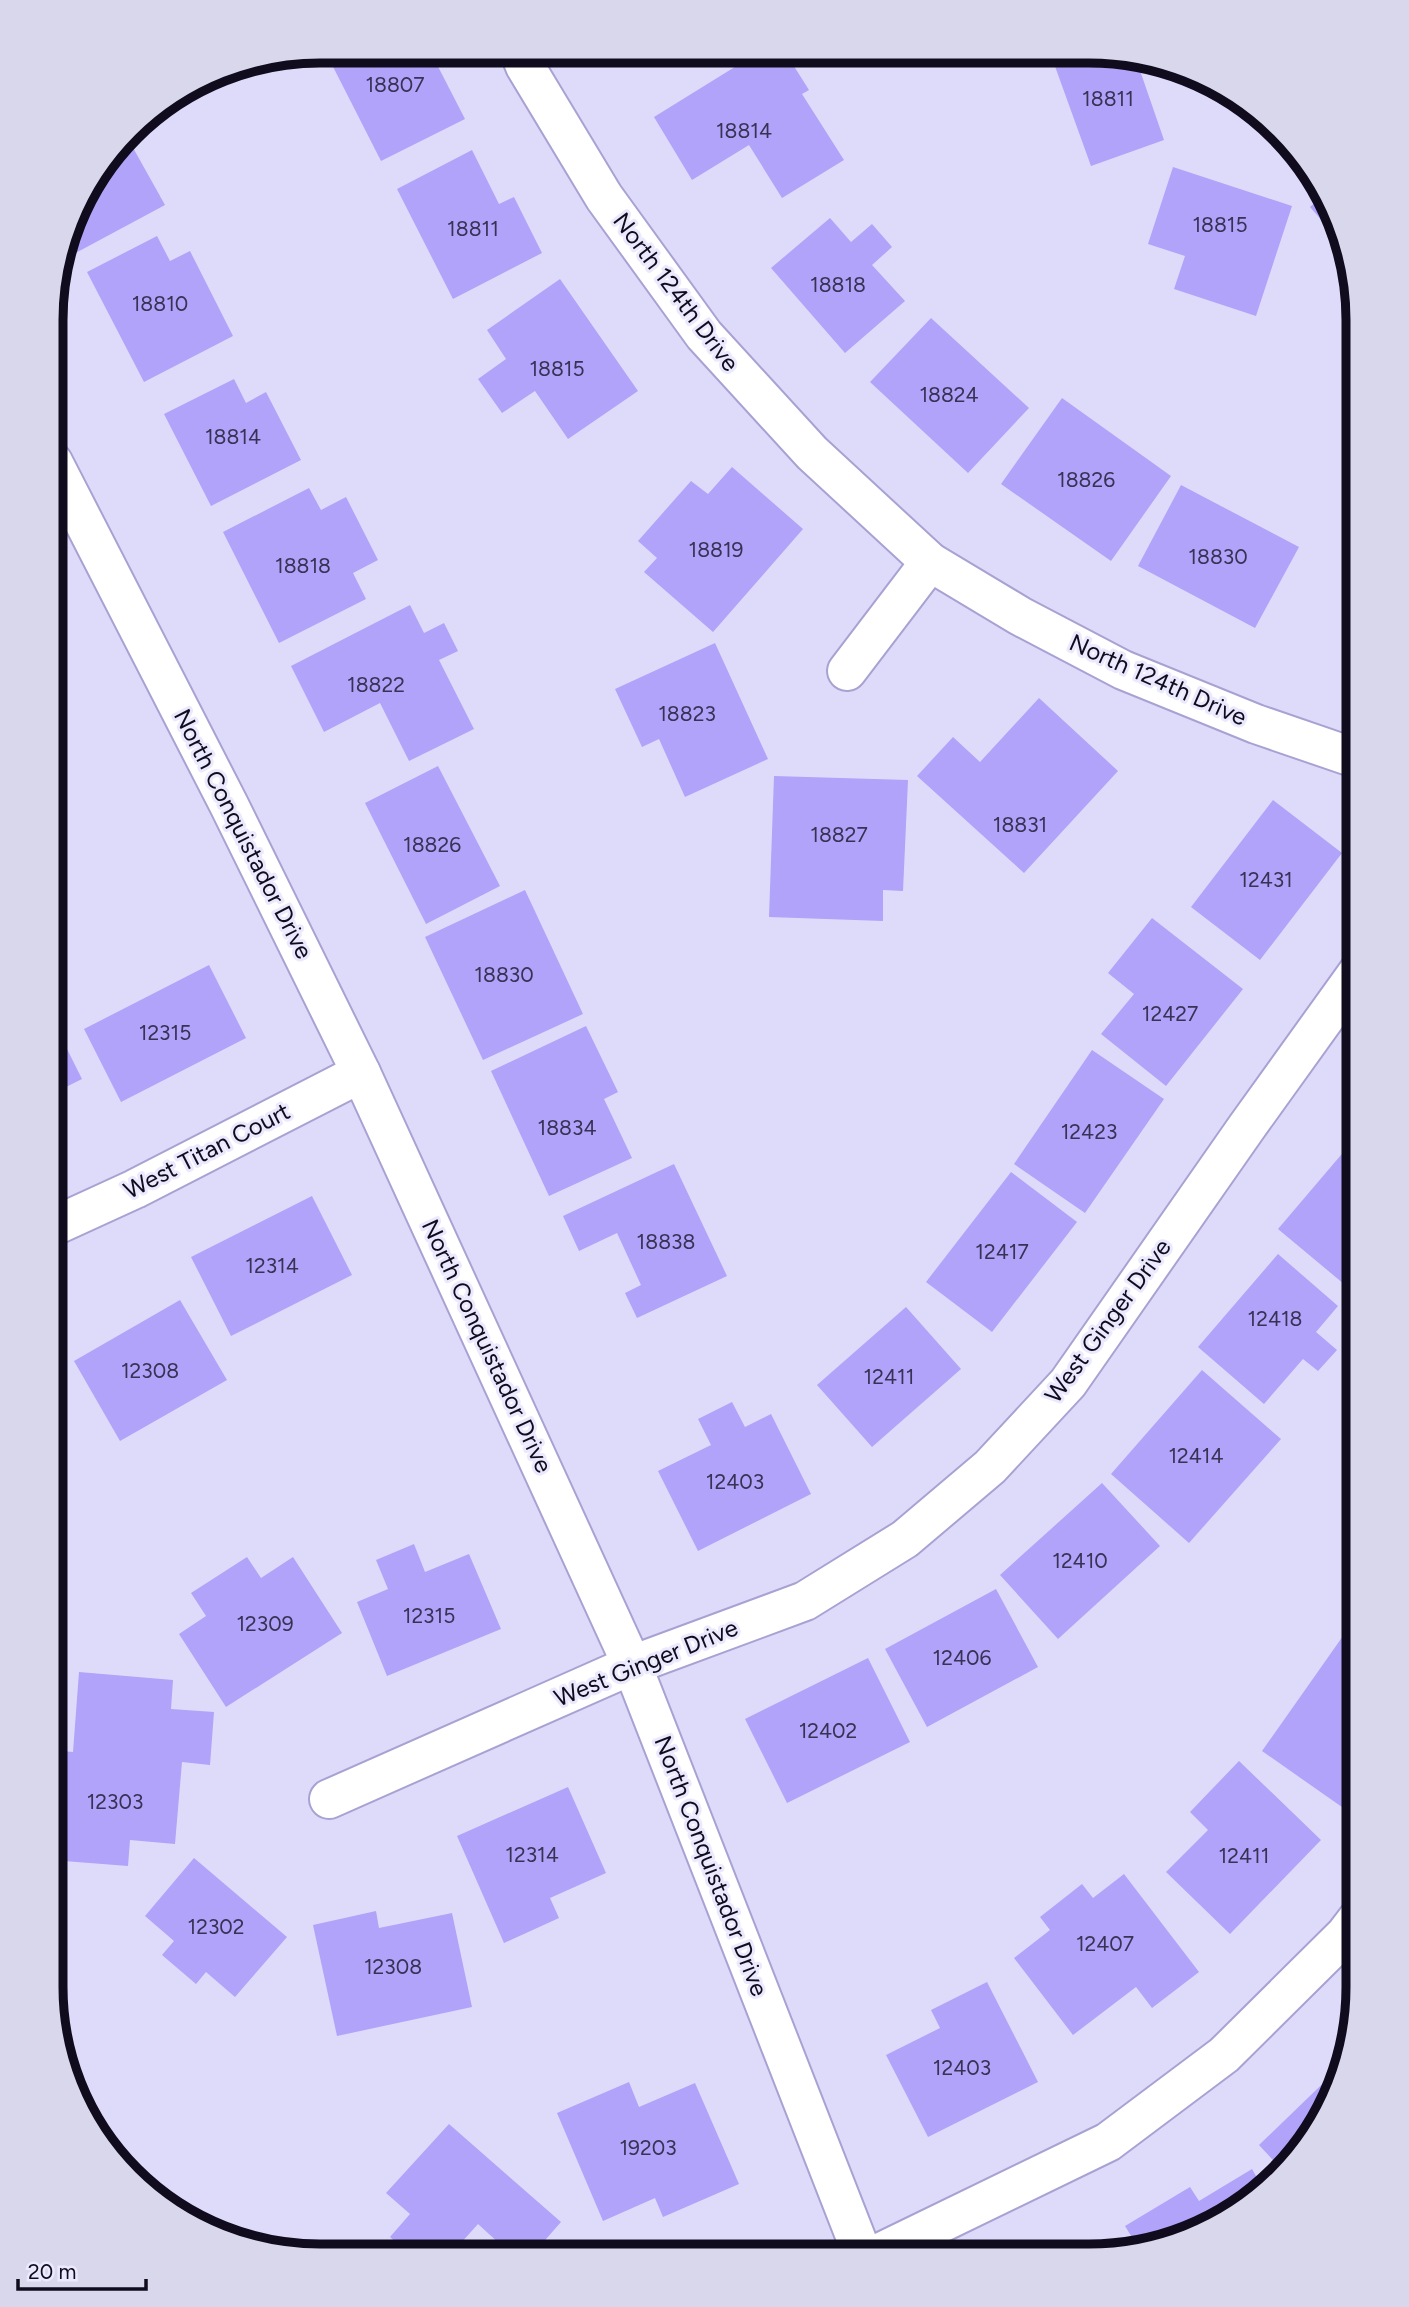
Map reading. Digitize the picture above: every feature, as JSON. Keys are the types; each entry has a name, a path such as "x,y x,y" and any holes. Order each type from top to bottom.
{"street":[{"name":"North 124th Drive","path":"524,63 604,197 704,335 812,453 930,562 1020,615 1123,670 1256,724 1346,756"},
{"name":"North Conquistador Drive","path":"63,506 229,805 362,1073 632,1665 858,2244"},
{"path":"847,671 930,562"},
{"name":"West Ginger Drive","path":"329,1799 632,1665 805,1601 905,1539 990,1466 1068,1383 1346,989"},
{"name":"West Titan Court","path":"63,1222 135,1189 362,1073"},
{"path":"898,2244 1108,2142 1224,2055 1346,1934"}],"building":[{"path":"331,63 436,63 465,119 381,161"},
{"path":"741,63 792,63 809,90 802,94 844,160 782,198 749,145 692,180 654,117"},
{"path":"1054,63 1139,68 1164,140 1091,166"},
{"path":"132,145 165,205 71,255 97,191"},
{"path":"472,150 499,204 514,197 542,253 453,299 397,189"},
{"path":"1173,167 1292,206 1256,316 1174,289 1185,256 1148,244"},
{"path":"1317,201 1329,229 1310,207"},
{"path":"830,218 851,242 872,224 892,247 872,265 905,301 845,353 771,268"},
{"path":"157,236 170,261 190,251 233,336 144,382 87,272"},
{"path":"560,279 638,391 568,439 535,391 502,413 478,379 506,359 487,330"},
{"path":"931,318 1029,408 968,473 870,382"},
{"path":"234,379 246,403 266,392 301,460 211,506 164,414"},
{"path":"1062,398 1171,476 1111,561 1001,484"},
{"path":"732,467 803,529 713,632 644,572 657,558 638,541 691,481 708,494"},
{"path":"1181,485 1299,547 1255,628 1138,566"},
{"path":"309,488 321,510 346,497 378,560 353,573 366,599 279,643 223,532"},
{"path":"410,605 424,633 444,623 458,651 439,660 474,729 409,761 380,703 324,732 291,666"},
{"path":"715,643 768,759 685,797 659,739 642,747 615,689"},
{"path":"1039,698 1118,771 1024,873 917,776 953,737 980,762"},
{"path":"438,766 500,886 426,924 365,803"},
{"path":"774,776 908,780 903,891 883,890 883,921 769,917"},
{"path":"1273,800 1342,853 1260,960 1191,907"},
{"path":"525,890 583,1014 483,1060 425,937"},
{"path":"1152,918 1243,989 1166,1086 1101,1034 1134,994 1108,973"},
{"path":"209,965 246,1038 121,1102 84,1029"},
{"path":"586,1026 618,1092 604,1099 632,1158 549,1196 491,1071"},
{"path":"63,1041 82,1079 63,1088"},
{"path":"1092,1050 1164,1099 1085,1213 1014,1164"},
{"path":"1346,1149 1346,1286 1278,1229"},
{"path":"674,1164 727,1276 637,1318 625,1293 641,1285 617,1233 579,1251 563,1216"},
{"path":"1011,1172 1077,1222 992,1332 926,1282"},
{"path":"312,1196 352,1275 231,1336 191,1257"},
{"path":"1278,1254 1338,1306 1316,1332 1337,1350 1318,1371 1303,1359 1264,1404 1198,1347"},
{"path":"180,1300 227,1380 120,1441 74,1361"},
{"path":"906,1307 961,1369 872,1447 817,1385"},
{"path":"1202,1370 1281,1439 1189,1543 1111,1474"},
{"path":"732,1402 745,1427 771,1414 811,1494 698,1551 658,1471 711,1445 698,1419"},
{"path":"1102,1483 1160,1546 1058,1639 1000,1575"},
{"path":"414,1544 425,1572 469,1554 501,1629 387,1676 357,1602 388,1589 376,1560"},
{"path":"247,1557 261,1578 293,1557 342,1633 226,1707 179,1634 206,1616 191,1593"},
{"path":"996,1589 1038,1667 927,1727 885,1649"},
{"path":"1343,1636 1346,1638 1346,1802 1342,1807 1262,1751"},
{"path":"868,1658 910,1742 787,1803 745,1719"},
{"path":"79,1672 173,1680 171,1709 214,1712 210,1765 182,1762 175,1844 130,1840 128,1866 63,1861 63,1751 73,1752"},
{"path":"1239,1761 1321,1840 1230,1934 1166,1872 1208,1830 1190,1812"},
{"path":"568,1787 606,1873 550,1898 559,1918 504,1943 457,1836"},
{"path":"194,1858 287,1937 235,1997 206,1972 196,1984 162,1955 174,1941 145,1916"},
{"path":"1124,1874 1199,1972 1152,2008 1136,1987 1073,2035 1014,1958 1050,1930 1040,1917 1082,1884 1093,1898"},
{"path":"376,1911 379,1928 452,1913 472,2007 337,2036 313,1925"},
{"path":"987,1982 1038,2082 928,2137 886,2055 940,2028 931,2010"},
{"path":"1329,2077 1312,2116 1276,2163 1259,2145"},
{"path":"629,2082 639,2107 695,2083 739,2184 663,2217 655,2198 603,2221 557,2113"},
{"path":"449,2124 561,2222 542,2244 500,2244 478,2224 460,2244 398,2244 390,2237 410,2214 386,2193"},
{"path":"1252,2169 1259,2180 1218,2210 1172,2230 1134,2240 1125,2226 1190,2187 1199,2201"}]}
